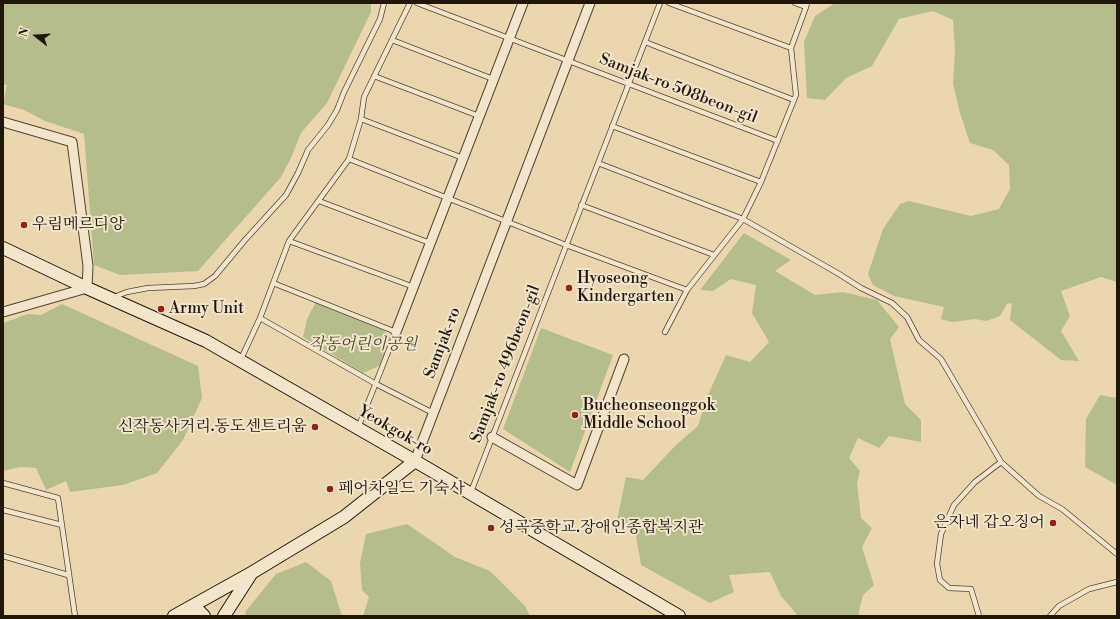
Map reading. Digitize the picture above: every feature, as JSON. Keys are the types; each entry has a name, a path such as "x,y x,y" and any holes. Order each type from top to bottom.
{"street":[{"path":"396,332 522,3"},
{"name":"Samjak-ro","path":"415,461 590,3"},
{"path":"3,122 72,142 88,266 87,288 3,312"},
{"name":"Yeokgok-ro","path":"3,248 111,299 206,341 680,616"},
{"path":"492,437 577,484 624,359"},
{"path":"179,614 344,517 415,461"},
{"path":"224,616 252,572"},
{"path":"179,614 199,611 204,616"}],"lane":[{"path":"111,299 127,292 148,288 194,286 204,284 215,276 286,195 308,150 328,125 337,110 344,92 380,20 384,3"},
{"path":"241,361 260,318 289,241 350,160 361,119 364,98 410,3"},
{"name":"Samjak-ro 508beon-gil","path":"417,3 778,142"},
{"name":"Samjak-ro 496beon-gil","path":"470,494 660,3"},
{"path":"669,3 791,48"},
{"path":"665,332 687,290 743,219 778,142 796,95 791,48 807,5 795,3"},
{"path":"392,40 493,79"},
{"path":"645,42 794,100"},
{"path":"374,76 479,116"},
{"path":"361,119 463,158"},
{"path":"612,126 761,182"},
{"path":"350,160 566,245 687,290"},
{"path":"598,163 743,219 861,288 892,303 907,316 919,340 941,359 1001,462 1039,496 1062,509 1117,554"},
{"path":"319,201 430,244"},
{"path":"581,205 714,255"},
{"path":"289,241 414,287"},
{"path":"273,283 396,332 358,429"},
{"path":"260,318 376,384 433,413"},
{"path":"979,616 971,589 949,588 940,580 937,564 941,534 954,505 975,482 1001,462"},
{"path":"3,483 58,498 75,616"},
{"path":"3,510 62,525"},
{"path":"3,556 68,575"},
{"path":"1050,616 1059,606 1089,589 1117,582"}],"green space":[{"path":"3,3 371,3 371,12 327,103 301,133 291,158 281,177 198,271 120,275 94,265 84,134 45,121 24,110 3,104 7,85 3,84"},
{"path":"835,3 1117,3 1117,282 1101,277 1061,291 1070,316 1061,331 1079,361 1061,360 1010,320 1012,303 1007,304 1000,316 986,321 975,319 952,322 941,319 944,307 894,296 873,285 868,274 883,229 900,204 909,201 971,216 999,209 1010,189 1009,165 993,150 970,143 960,113 953,84 955,51 953,20 933,11 899,19 872,66 846,78 825,100 807,98 804,42 815,16"},
{"path":"744,233 791,260 775,271 815,295 843,292 877,300 899,327 890,339 905,404 921,420 921,442 889,436 879,448 858,438 849,458 860,471 857,483 861,518 872,528 862,547 874,585 863,595 858,616 798,616 781,596 770,572 729,575 734,592 710,603 641,565 636,536 617,520 626,477 643,480 676,445 698,426 707,397 726,355 750,362 769,342 752,313 756,285 731,279 713,291 700,290"},
{"name":"작동어린이공원","path":"316,302 379,326 391,338 381,365 363,373 303,337 307,319"},
{"path":"62,304 198,366 202,398 183,440 157,473 123,485 70,492 66,481 46,490 36,468 20,467 3,471 3,323 28,314 41,315"},
{"path":"541,328 613,355 570,472 503,429"},
{"path":"1100,395 1117,398 1117,485 1085,467 1086,419"},
{"path":"407,524 455,557 490,571 525,606 530,616 363,616 369,597 362,590 360,563 366,534"},
{"path":"306,562 331,581 342,616 246,616 245,612 276,574"}],"place":[{"name":"우림메르디앙","path":"24,225"},
{"name":"Hyoseong Kindergarten","path":"569,288"},
{"name":"Army Unit","path":"161,309"},
{"name":"Bucheonseonggok Middle School","path":"575,415"},
{"name":"신작동사거리.동도센트리움","path":"315,427"},
{"name":"페어차일드 기숙사","path":"330,489"},
{"name":"은자네 갑오징어","path":"1053,523"},
{"name":"성곡중학교.장애인종합복지관","path":"491,528"}]}
